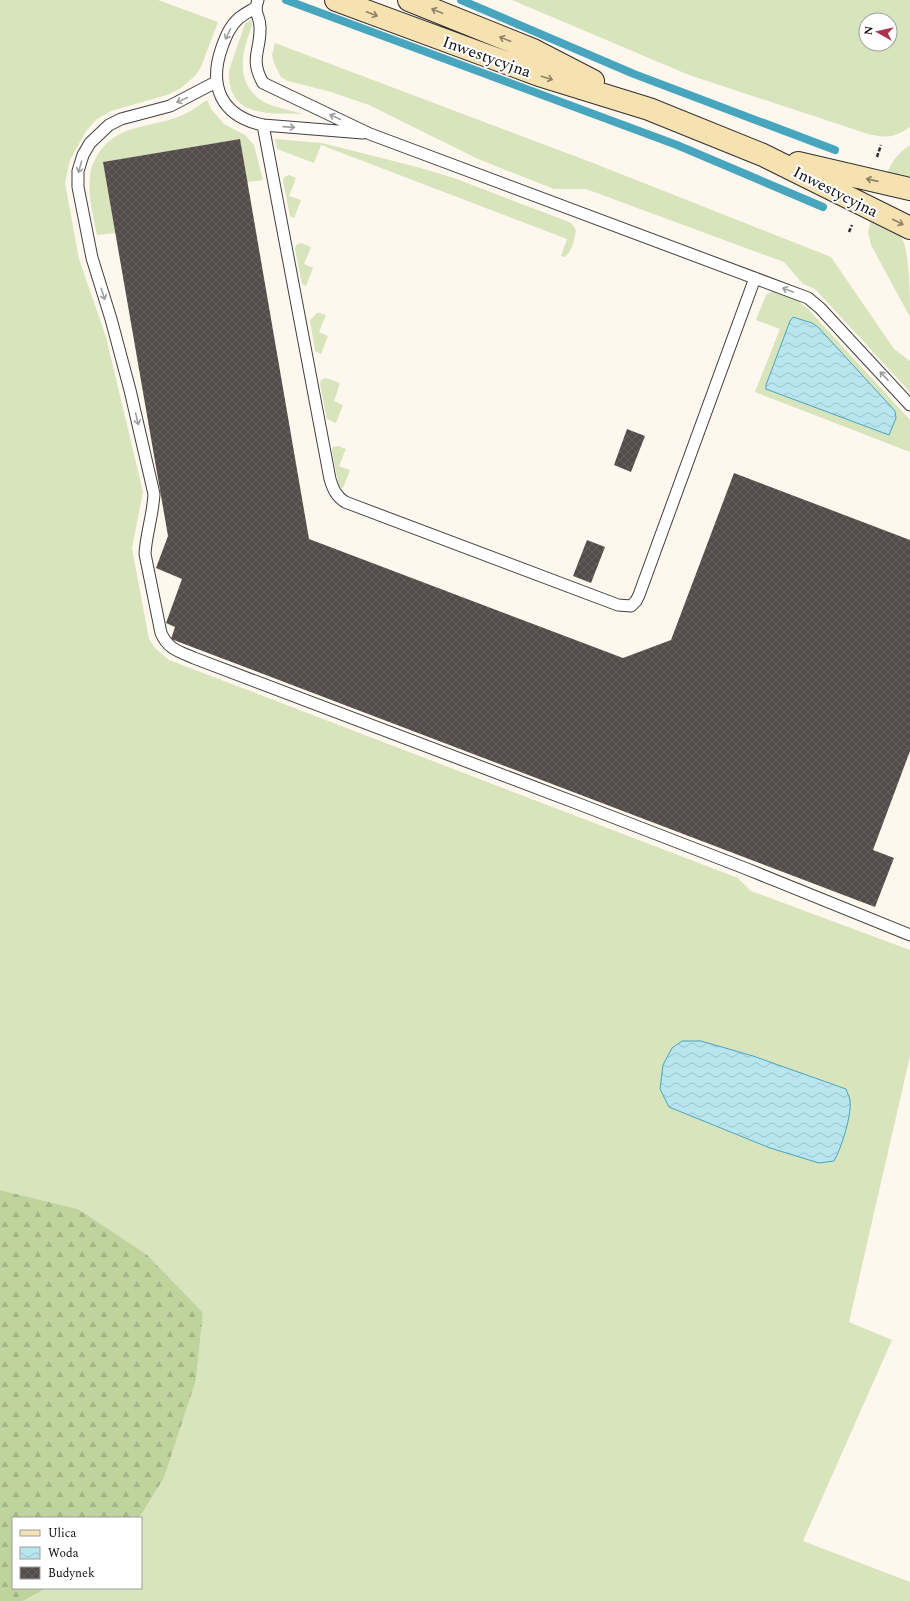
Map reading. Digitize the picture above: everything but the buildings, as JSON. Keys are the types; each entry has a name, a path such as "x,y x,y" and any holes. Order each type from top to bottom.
{"main road":[{"name":"Inwestycyjna","path":"336,0 539,75 640,106 763,155 910,228"},
{"name":"Inwestycyjna","path":"409,0 533,50 640,106"},
{"name":"Inwestycyjna","path":"763,155 910,189"}],"lane":[{"path":"370,134 263,125 250,122 238,116 227,107 220,97 216,82 220,52 228,32 239,18 257,4 261,27 255,61 258,73 263,82 370,134 808,298 820,308 910,405"},
{"path":"216,82 170,106 121,119 109,125 90,143 83,155 78,171 78,187 92,258 111,319 130,390 154,494 153,509 145,544 145,554 164,642 172,648 194,658 638,827 910,935"},
{"path":"263,125 330,479 334,491 339,498 345,502 618,605 631,606 639,595 756,278"}],"green space":[{"path":"0,0 158,0 218,22 201,67 195,76 181,88 167,95 111,111 97,119 86,131 70,160 65,183 79,259 106,337 143,492 132,548 149,639 155,648 169,660 738,878 751,891 910,950 910,1056 849,1322 892,1340 803,1541 910,1582 910,1601 23,1601 44,1589 142,1589 142,1517 140,1517 164,1478 196,1380 203,1313 78,1209 0,1190","holes":["682,1041 701,1041 753,1056 685,1113 669,1107"]},
{"path":"512,0 910,0 910,127 898,134 888,136 878,136 689,75"},
{"path":"250,20 252,22 252,26 243,58 245,78 249,88 256,96 266,103 302,114 252,110 242,105 235,97 230,86 229,70 245,24"},
{"path":"275,43 593,163 831,257 894,349 910,361 910,392 815,289 803,284 784,262 586,189 554,189 478,159 369,105 331,92 288,81 281,77 274,63 272,55"},
{"path":"207,100 211,109 224,124 245,135 254,145 263,180 247,182 240,139 104,162 116,233 97,235 90,199 90,174 91,168 98,154 114,138 123,133 179,116 192,110"},
{"path":"275,139 322,143 454,178 569,222 576,230 573,245 567,255 564,257 561,256 567,239 321,145 314,163 277,149"},
{"path":"910,145 910,176 886,176 895,158"},
{"path":"289,175 296,178 289,196 301,200 294,218 290,216 283,181 284,177"},
{"path":"871,219 894,230 901,236 904,243 909,275 910,317 871,245 868,232"},
{"path":"301,243 311,247 304,264 313,268 306,286 302,284 295,249 296,245"},
{"path":"773,291 797,300 809,310 910,420 910,452 755,392 780,329 756,320 766,295"},
{"path":"317,313 326,315 319,332 328,336 321,354 315,351 310,320"},
{"path":"326,378 340,383 334,401 343,405 336,423 327,419 320,384 321,380"},
{"path":"338,446 346,449 339,466 350,470 343,488 339,487 332,451 333,447"},
{"path":"0,1190 78,1209 147,1255 203,1313 196,1380 164,1478 140,1517 12,1517 12,1589 44,1589 23,1601 0,1601"}],"water":[{"path":"793,317 812,323 818,327 895,411 896,418 889,435 766,389 766,385 790,321"},
{"path":"682,1041 701,1041 753,1056 846,1089 850,1100 848,1123 834,1161 819,1163 770,1148 669,1107 660,1089 663,1065 672,1048"}],"waterway":[{"path":"286,0 677,145 823,207"},
{"path":"461,0 634,74 835,150"}]}
